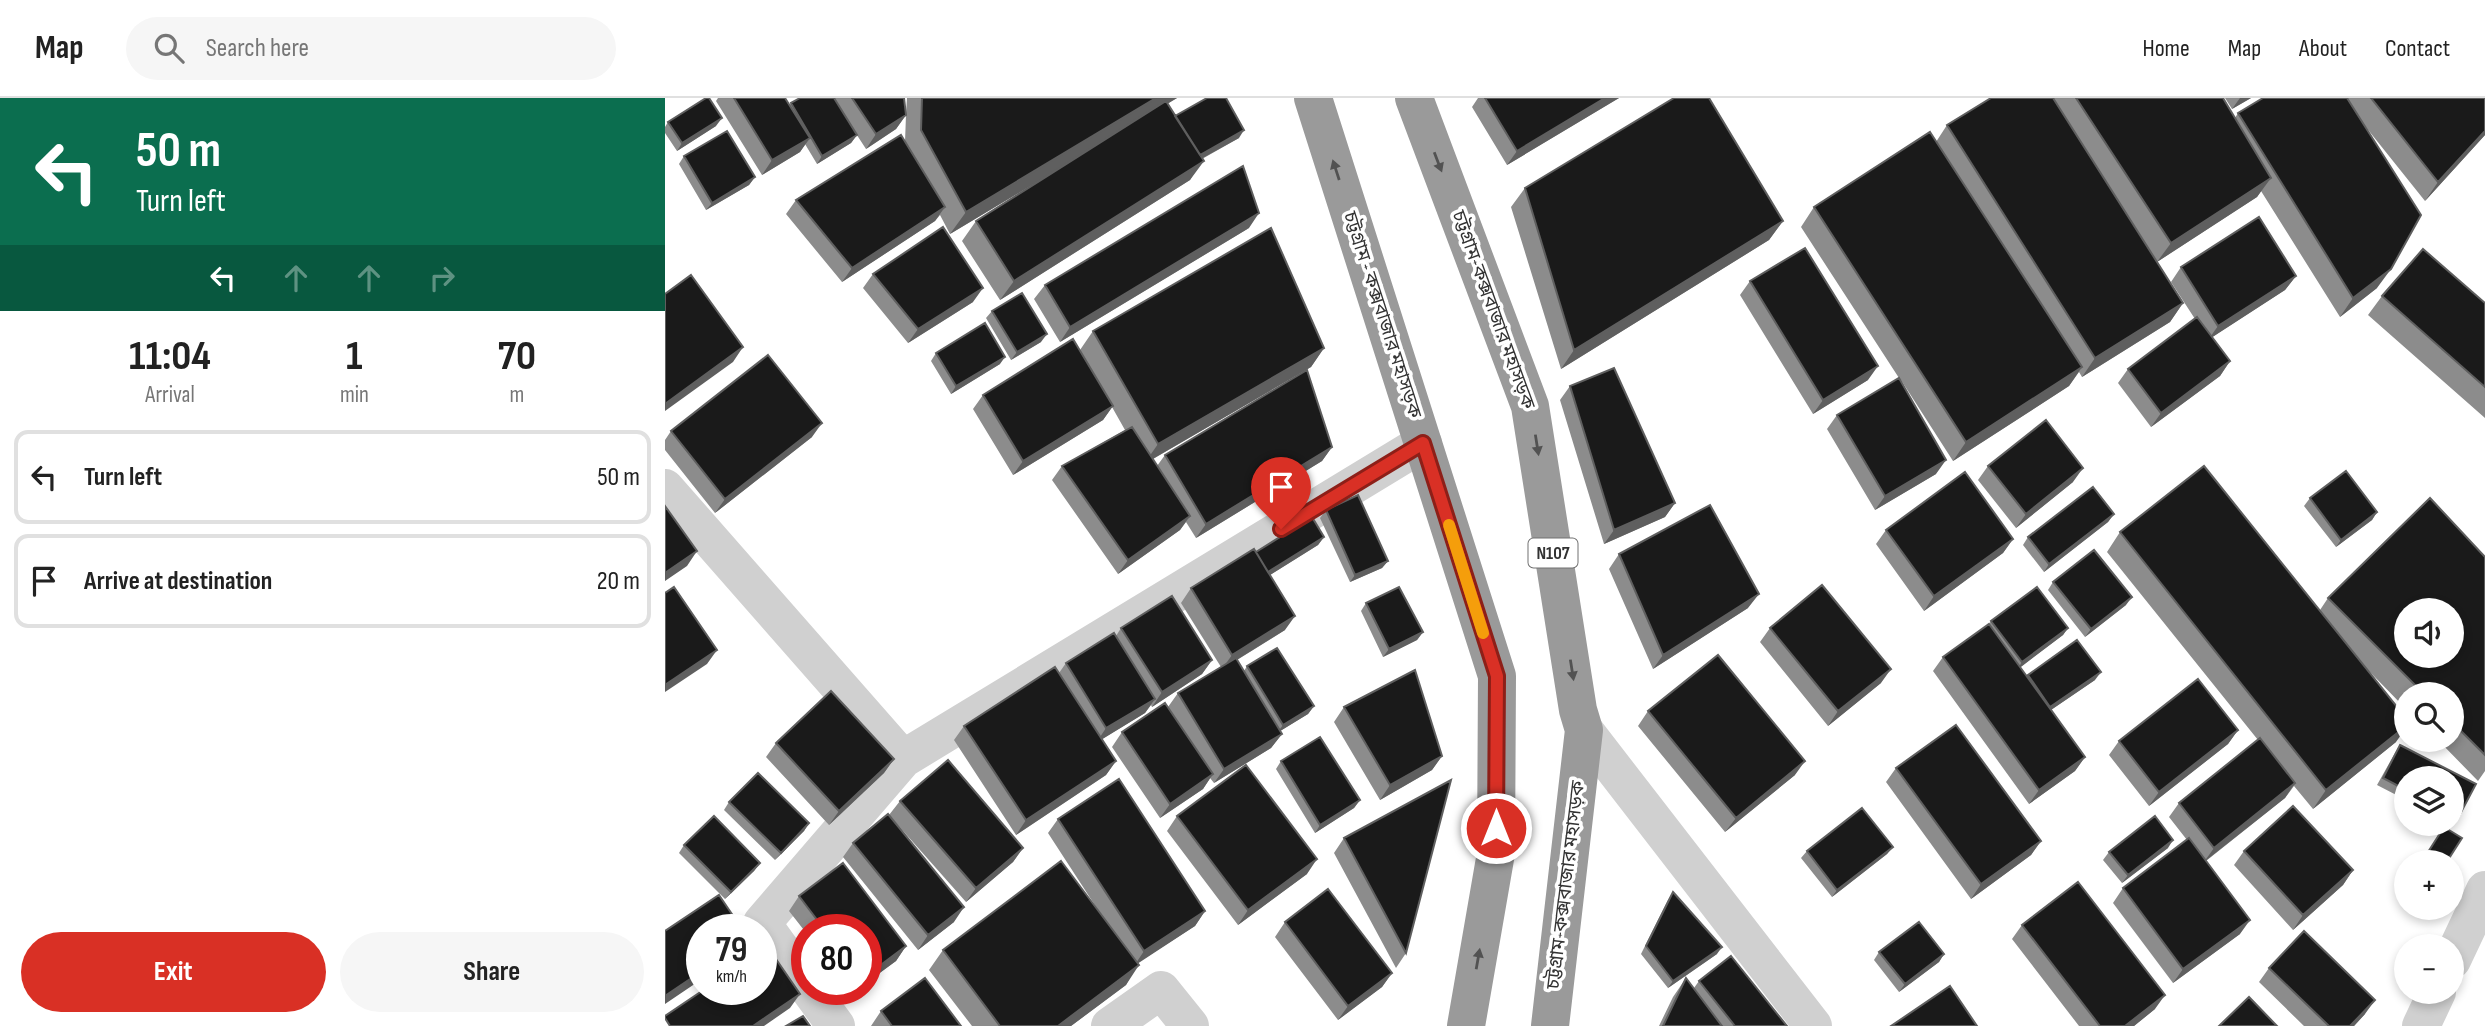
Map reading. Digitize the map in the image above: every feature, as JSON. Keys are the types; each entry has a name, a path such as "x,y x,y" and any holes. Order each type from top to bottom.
{"highway":[{"name":"চট্টগ্রাম - কক্সবাজার মহাসড়ক","path":"1313,98 1497,676 1496,853 1466,1026"},
{"name":"চট্টগ্রাম-কক্সবাজার মহাসড়ক","path":"1414,98 1530,406 1578,710 1584,730 1550,1026"}],"street":[{"path":"791,963 762,923 903,759 1423,443"},
{"path":"665,488 903,759"},
{"path":"1584,730 1813,1026"},
{"path":"2464,935 2485,890"},
{"path":"1110,1026 1161,990 1190,1026"},
{"path":"2421,1026 2431,1004"},
{"path":"821,1005 836,1026"}],"building":[{"path":"709,98 722,118 682,143 668,122"},
{"path":"734,98 785,98 810,138 772,160"},
{"path":"800,98 834,98 857,135 822,156 791,103"},
{"path":"852,98 904,98 906,115 876,134"},
{"path":"922,98 1156,98 966,212 921,130"},
{"path":"1207,98 1226,98 1244,130 1200,155 1175,116"},
{"path":"1485,98 1605,98 1517,151"},
{"path":"1674,98 1709,98 1783,221 1574,350 1525,188"},
{"path":"1991,98 2053,98 2183,303 2095,358 1947,125"},
{"path":"2076,98 2223,98 2271,178 2171,243"},
{"path":"2263,98 2347,98 2421,215 2391,269 2353,298 2238,113"},
{"path":"2371,98 2485,98 2485,131 2438,182"},
{"path":"1166,101 1204,161 1014,281 976,221"},
{"path":"727,131 755,177 712,203 684,156"},
{"path":"1930,132 2082,367 1966,442 1814,207"},
{"path":"901,135 945,207 852,268 796,200"},
{"path":"1243,166 1259,213 1070,327 1045,285"},
{"path":"2259,217 2296,276 2218,326 2181,267"},
{"path":"943,227 983,288 918,329 873,274"},
{"path":"1271,228 1324,348 1158,444 1093,331"},
{"path":"1805,248 1878,366 1823,400 1750,281"},
{"path":"2423,249 2485,303 2485,387 2382,296"},
{"path":"691,275 743,347 665,404 665,294"},
{"path":"1022,293 1047,334 1017,352 992,311"},
{"path":"2197,317 2230,361 2161,413 2128,369"},
{"path":"985,323 1005,357 956,386 936,353"},
{"path":"1073,339 1113,406 1023,461 983,395"},
{"path":"768,355 822,423 725,499 671,431"},
{"path":"1614,368 1675,503 1614,530 1570,386"},
{"path":"1307,370 1332,447 1206,524 1165,455"},
{"path":"1899,378 1946,460 1885,496 1837,415"},
{"path":"2046,420 2083,468 2026,514 1988,466"},
{"path":"1132,427 1190,516 1128,560 1062,466"},
{"path":"2204,466 2394,703 2394,736 2326,790 2120,532"},
{"path":"2346,471 2377,512 2341,540 2310,498"},
{"path":"1965,472 2013,539 1934,596 1886,530"},
{"path":"2093,487 2114,514 2049,564 2028,537"},
{"path":"1358,495 1388,561 1355,575 1326,510"},
{"path":"2430,498 2485,557 2485,755 2464,734 2464,682 2412,682 2398,668 2464,668 2464,598 2394,598 2394,664 2328,598"},
{"path":"1710,505 1759,594 1663,655 1619,554"},
{"path":"665,506 697,551 665,573"},
{"path":"1312,517 1324,537 1268,572 1256,552"},
{"path":"1254,549 1295,616 1232,655 1191,588"},
{"path":"2094,550 2132,597 2091,629 2053,582"},
{"path":"1822,585 1891,669 1838,711 1770,628"},
{"path":"674,587 717,650 665,685 665,593"},
{"path":"1399,587 1423,632 1389,649 1366,603"},
{"path":"2037,587 2068,628 2022,662 1991,621"},
{"path":"1172,596 1212,660 1162,692 1121,628"},
{"path":"1989,624 2085,757 2039,790 1943,657"},
{"path":"1114,633 1155,699 1106,728 1066,663"},
{"path":"2077,640 2101,672 2050,707 2028,675"},
{"path":"1277,648 1314,706 1283,725 1247,666"},
{"path":"1718,655 1805,761 1736,818 1648,711"},
{"path":"1236,658 1282,734 1224,769 1178,693"},
{"path":"1055,667 1116,761 1026,820 964,726"},
{"path":"1415,670 1442,756 1390,785 1344,707"},
{"path":"2198,679 2238,730 2159,792 2119,741"},
{"path":"831,691 894,759 839,811 776,743"},
{"path":"1165,703 1213,774 1170,804 1122,732"},
{"path":"1956,725 2041,841 1981,884 1896,768"},
{"path":"1320,737 1360,800 1320,825 1281,761"},
{"path":"2260,738 2295,783 2214,848 2179,803"},
{"path":"2396,752 2414,752 2441,766 2394,766 2394,784 2383,778"},
{"path":"948,760 1023,848 976,888 900,801"},
{"path":"1246,765 1317,859 1248,910 1177,816"},
{"path":"758,773 809,823 781,853 729,802"},
{"path":"2464,778 2476,784 2464,807"},
{"path":"1119,779 1205,911 1144,951 1058,819"},
{"path":"1451,780 1406,953 1344,838"},
{"path":"2293,806 2353,870 2303,915 2244,851"},
{"path":"1862,808 1893,847 1837,890 1807,851"},
{"path":"888,814 964,907 928,935 853,843"},
{"path":"714,816 760,863 731,892 684,845"},
{"path":"2155,816 2173,840 2128,875 2109,852"},
{"path":"2438,836 2462,838 2454,850 2429,850"},
{"path":"2189,838 2250,920 2183,969 2123,888"},
{"path":"1061,861 1139,965 1058,1026 1000,1026 943,950"},
{"path":"843,863 882,914 813,914 799,896"},
{"path":"2078,882 2165,995 2125,1026 2100,1026 2022,925"},
{"path":"1328,889 1392,973 1348,1006 1285,922"},
{"path":"1673,892 1722,947 1673,981 1646,946"},
{"path":"719,895 732,914 690,914"},
{"path":"882,914 906,946 882,964"},
{"path":"686,917 686,982 665,996 665,931"},
{"path":"1919,922 1944,954 1905,984 1879,952"},
{"path":"2304,931 2375,1000 2350,1026 2329,1026 2269,968"},
{"path":"1731,956 1787,1026 1735,1026 1699,981"},
{"path":"777,961 791,981 791,1000 753,1026 670,1026 665,1016 686,1002 686,1005 777,1005"},
{"path":"925,978 961,1026 892,1026 881,1011"},
{"path":"1686,978 1722,1026 1663,1026"},
{"path":"1950,986 1977,1026 1891,1026"},
{"path":"2249,997 2277,1026 2219,1026"},
{"path":"803,1016 810,1026 786,1026"}],"slow traffic":[{"path":"1449,525 1483,633"}],"route":[{"path":"1281,529 1423,443 1497,676 1496,828"}]}
